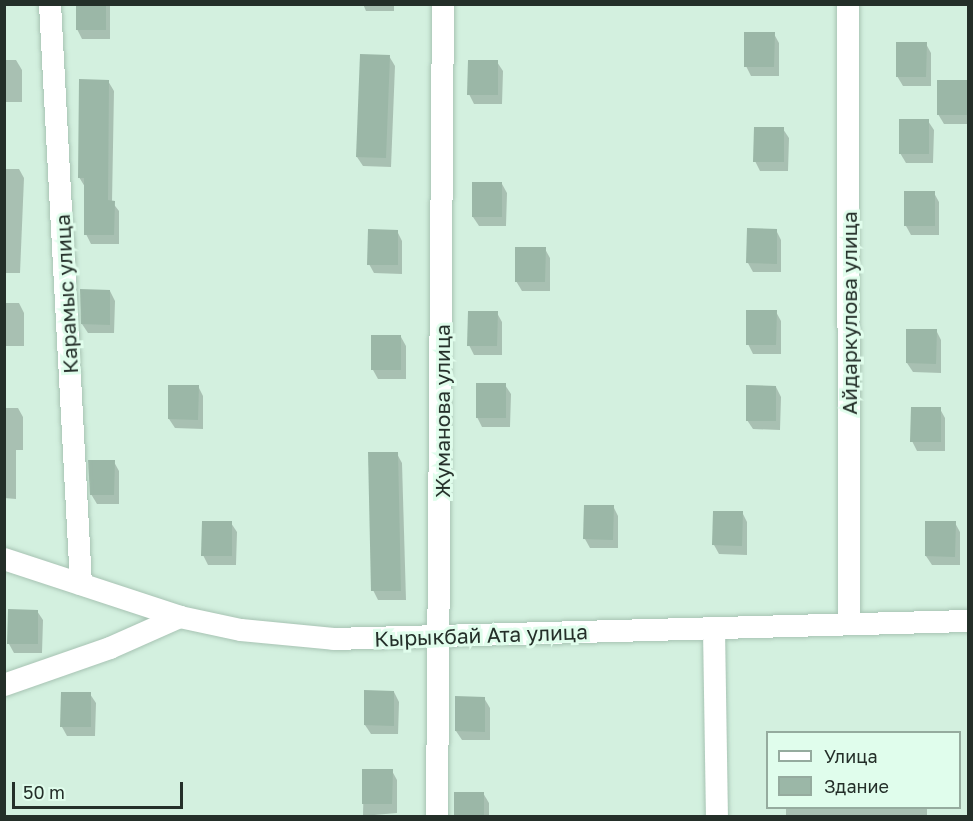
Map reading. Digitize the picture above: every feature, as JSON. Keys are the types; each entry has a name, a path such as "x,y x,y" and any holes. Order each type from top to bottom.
{"street":[{"name":"Карамыс улица","path":"50,4 81,584"},
{"name":"Жуманова улица","path":"437,816 441,636 443,4"},
{"name":"Айдаркулова улица","path":"848,4 849,622"},
{"name":"Кырыкбай Ата улица","path":"4,559 180,617 241,630 334,639 714,629 849,622 969,621"},
{"path":"4,685 110,648 180,617"},
{"path":"714,629 717,816"}],"building":[{"path":"76,4 106,4 106,30 76,30"},
{"path":"744,32 775,32 774,67 744,67"},
{"path":"896,42 927,42 926,77 896,77"},
{"path":"360,54 390,55 386,158 356,157"},
{"path":"468,60 498,60 498,95 467,95"},
{"path":"79,79 109,80 108,200 115,201 114,235 84,235 84,178 78,178"},
{"path":"937,80 967,80 967,115 937,115"},
{"path":"899,119 929,119 929,154 899,154"},
{"path":"754,127 784,127 784,162 753,162"},
{"path":"472,182 502,182 502,217 472,217"},
{"path":"904,191 935,191 935,226 904,226"},
{"path":"747,228 777,229 777,264 746,263"},
{"path":"368,229 398,230 398,265 367,265"},
{"path":"515,247 546,247 545,282 515,282"},
{"path":"80,289 110,290 110,325 81,324"},
{"path":"746,310 777,310 776,345 746,345"},
{"path":"468,311 498,311 497,346 467,346"},
{"path":"906,329 937,329 936,364 906,363"},
{"path":"371,335 401,335 401,370 371,370"},
{"path":"476,383 506,383 506,418 476,418"},
{"path":"168,385 199,385 198,420 168,419"},
{"path":"746,385 776,386 776,421 746,421"},
{"path":"911,407 941,407 941,442 910,442"},
{"path":"368,452 398,452 401,591 371,591"},
{"path":"88,460 115,460 114,495 90,495"},
{"path":"584,505 614,505 613,540 583,539"},
{"path":"713,511 743,511 742,546 712,545"},
{"path":"202,521 232,521 232,556 201,556"},
{"path":"925,521 956,521 955,557 925,556"},
{"path":"8,609 38,610 38,644 7,644"},
{"path":"364,690 394,691 394,726 364,725"},
{"path":"61,692 91,692 91,727 60,727"},
{"path":"455,696 485,697 485,732 455,731"},
{"path":"362,769 393,769 392,804 362,804"},
{"path":"454,792 484,792 484,816 454,816"}]}
